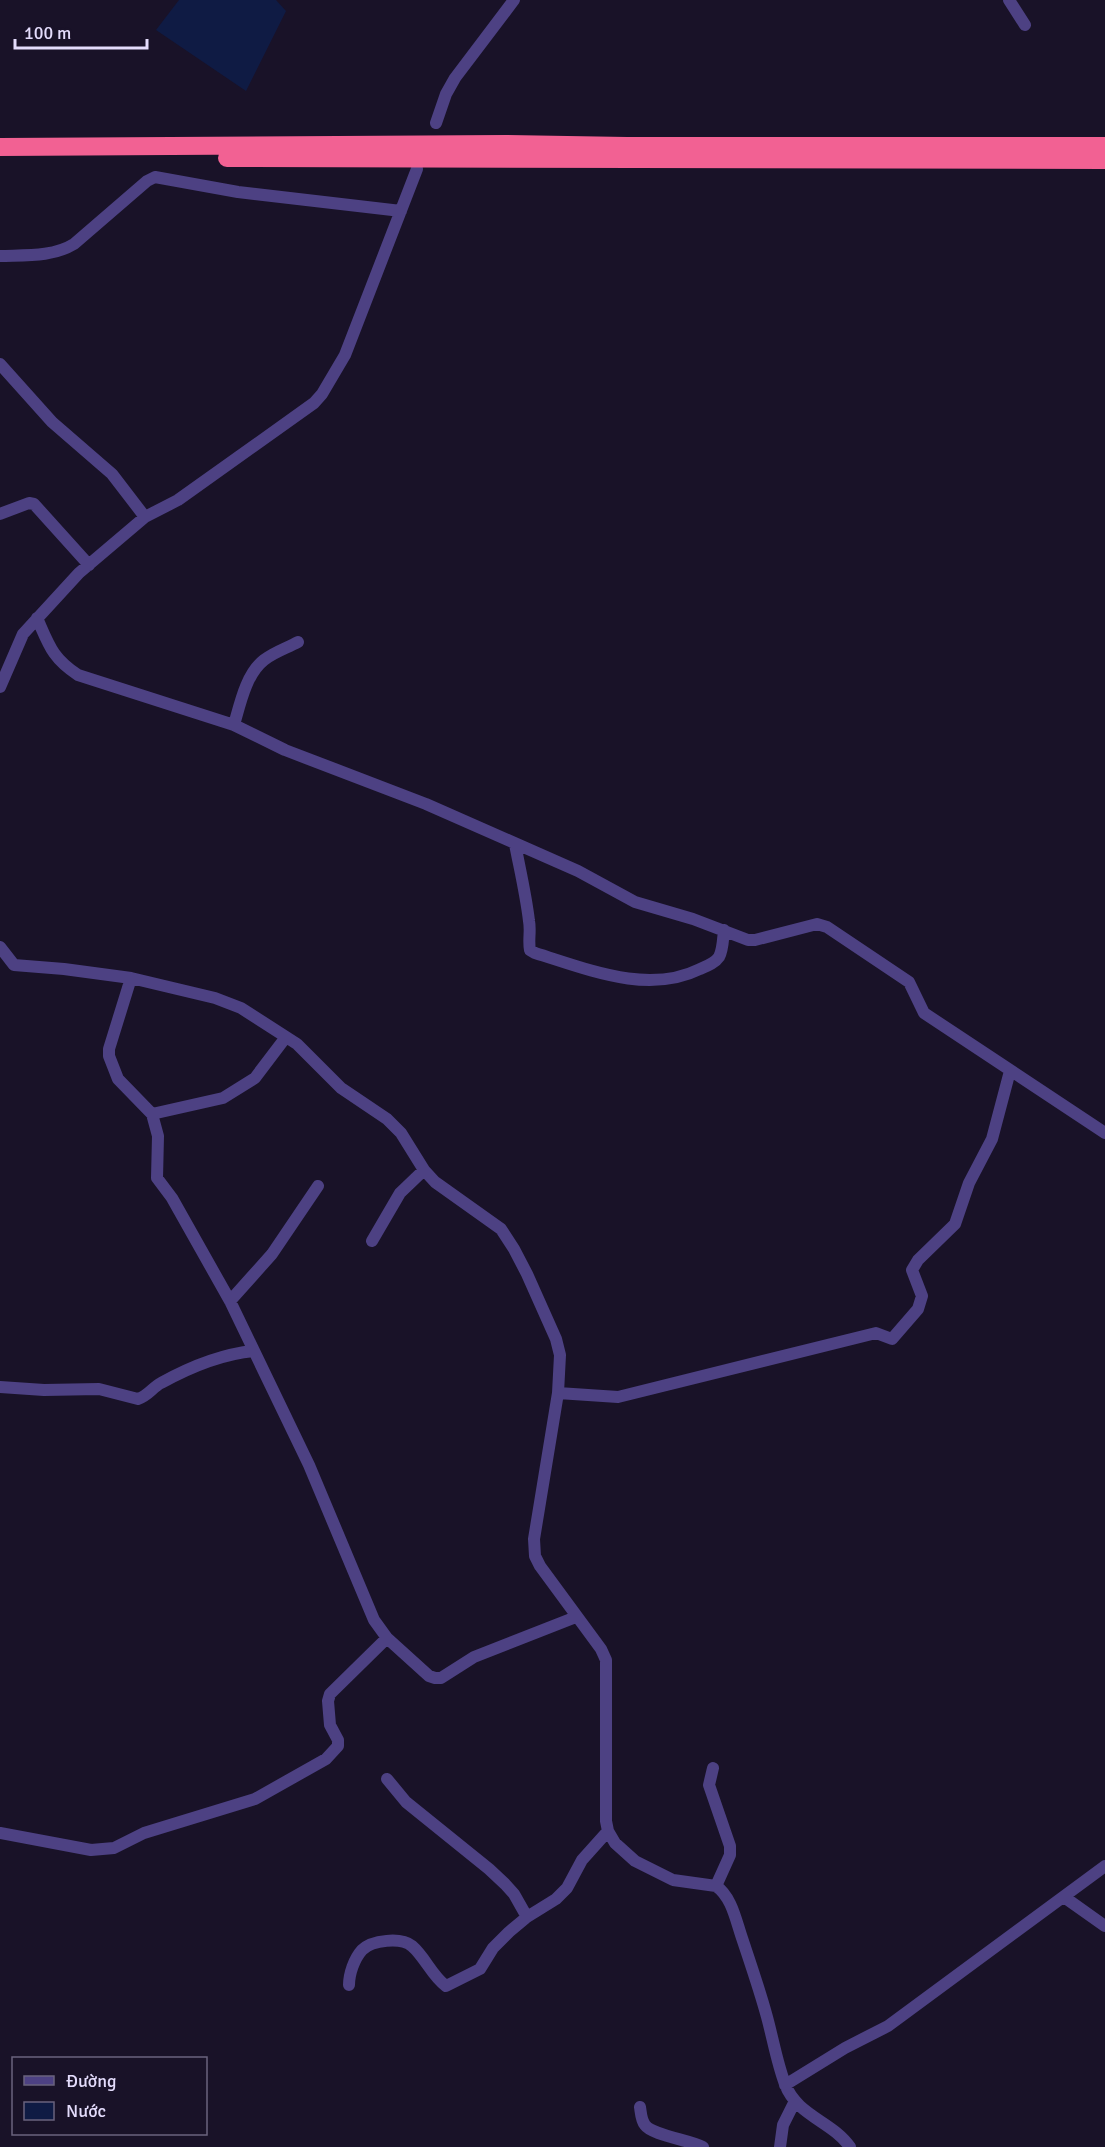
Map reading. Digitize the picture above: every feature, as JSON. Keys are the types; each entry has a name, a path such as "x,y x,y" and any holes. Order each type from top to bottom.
{"highway":[{"path":"0,147 493,144 1105,146"},
{"path":"0,158 1105,160"}],"street":[{"path":"436,123 446,94 455,78 514,0"},
{"path":"1009,0 1025,25"},
{"path":"0,687 20,641 37,618 89,565 146,516 178,500 314,403 322,394 345,355 417,169"},
{"path":"0,256 64,250 147,181 155,177 238,192 400,211"},
{"path":"0,364 52,422 112,474 146,516"},
{"path":"0,514 29,503 33,504 89,565"},
{"path":"37,618 55,656 63,665 78,675 234,724 280,748 412,798 578,872 635,902 754,940 817,924 827,927 909,982 924,1013 1105,1133"},
{"path":"234,724 242,699 260,664 266,658 298,642"},
{"path":"515,844 528,911 529,945 530,950 535,953 612,975 651,981 668,979 693,973 714,962 721,953 724,930"},
{"path":"0,947 14,965 131,978 234,1004 302,1048 341,1088 394,1125 424,1170 442,1188 495,1224 507,1236 556,1339 560,1355 558,1393 534,1539 535,1556 576,1617 601,1649 606,1660 606,1821 608,1831 624,1852 654,1871 673,1880 716,1886 722,1890 734,1914 761,1993 786,2085 795,2101 806,2113 837,2132 850,2147"},
{"path":"131,978 109,1056 118,1079 152,1114 158,1136 157,1178 172,1198 230,1301 309,1465 374,1620 387,1638 429,1676 441,1678 474,1657 576,1617"},
{"path":"152,1114 223,1098 255,1078 286,1037"},
{"path":"558,1393 618,1398 876,1333 892,1339 918,1309 922,1296 912,1270 913,1267 955,1224 969,1183 992,1139 1010,1071"},
{"path":"372,1241 400,1193 424,1170"},
{"path":"230,1301 272,1254 318,1186"},
{"path":"0,1387 44,1390 99,1389 138,1399 159,1383 201,1364 231,1354 254,1351"},
{"path":"0,1833 91,1850 105,1850 144,1833 255,1799 326,1759 338,1746 338,1740 330,1725 328,1701 330,1694 387,1638"},
{"path":"713,1768 709,1785 730,1846 726,1864 716,1886"},
{"path":"387,1779 406,1802 497,1876 514,1894 527,1917"},
{"path":"349,1985 354,1962 361,1951 390,1941 398,1941 412,1947 446,1986 480,1969 494,1948 527,1917 555,1899 567,1888 582,1860 608,1831"},
{"path":"786,2085 886,2026 1105,1866"},
{"path":"1064,1897 1105,1926"},
{"path":"780,2147 783,2125 795,2101"},
{"path":"640,2107 644,2123 653,2132 687,2140 703,2147"}],"water":[{"path":"179,0 276,0 286,11 246,91 156,30"}]}
